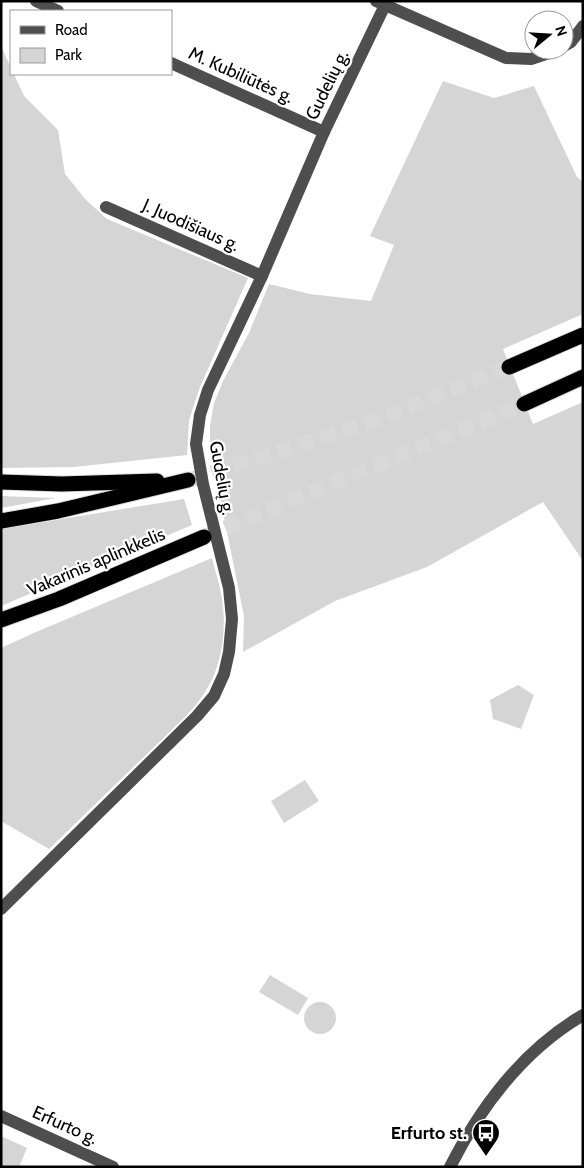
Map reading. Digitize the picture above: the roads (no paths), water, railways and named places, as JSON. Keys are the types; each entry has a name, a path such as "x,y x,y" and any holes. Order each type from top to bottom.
{"highway":[{"path":"509,368 583,335"},
{"path":"524,404 583,378"},
{"path":"1,482 62,484 188,480 1,521"},
{"name":"Vakarinis aplinkkelis","path":"1,620 59,599 204,537"},
{"path":"1,630 59,599"}],"street":[{"path":"36,1 56,10"},
{"path":"382,3 506,58 524,59"},
{"name":"Gudelių g.","path":"1,909 197,716 214,696 224,674 229,652 232,619 229,588 203,484 196,444 200,415 208,390 262,276 382,3"},
{"path":"574,38 583,26"},
{"name":"M. Kubiliūtės g.","path":"172,62 324,132"},
{"name":"J. Juodišiaus g.","path":"106,207 262,276"},
{"path":"450,1167 474,1123 505,1081 539,1048 583,1016"},
{"name":"Erfurto g.","path":"1,1116 114,1167"}],"tunnel":[{"path":"190,480 379,419 509,367"},
{"path":"204,537 524,404"}],"place":[{"name":"Erfurto st.","path":"486,1157"}]}
